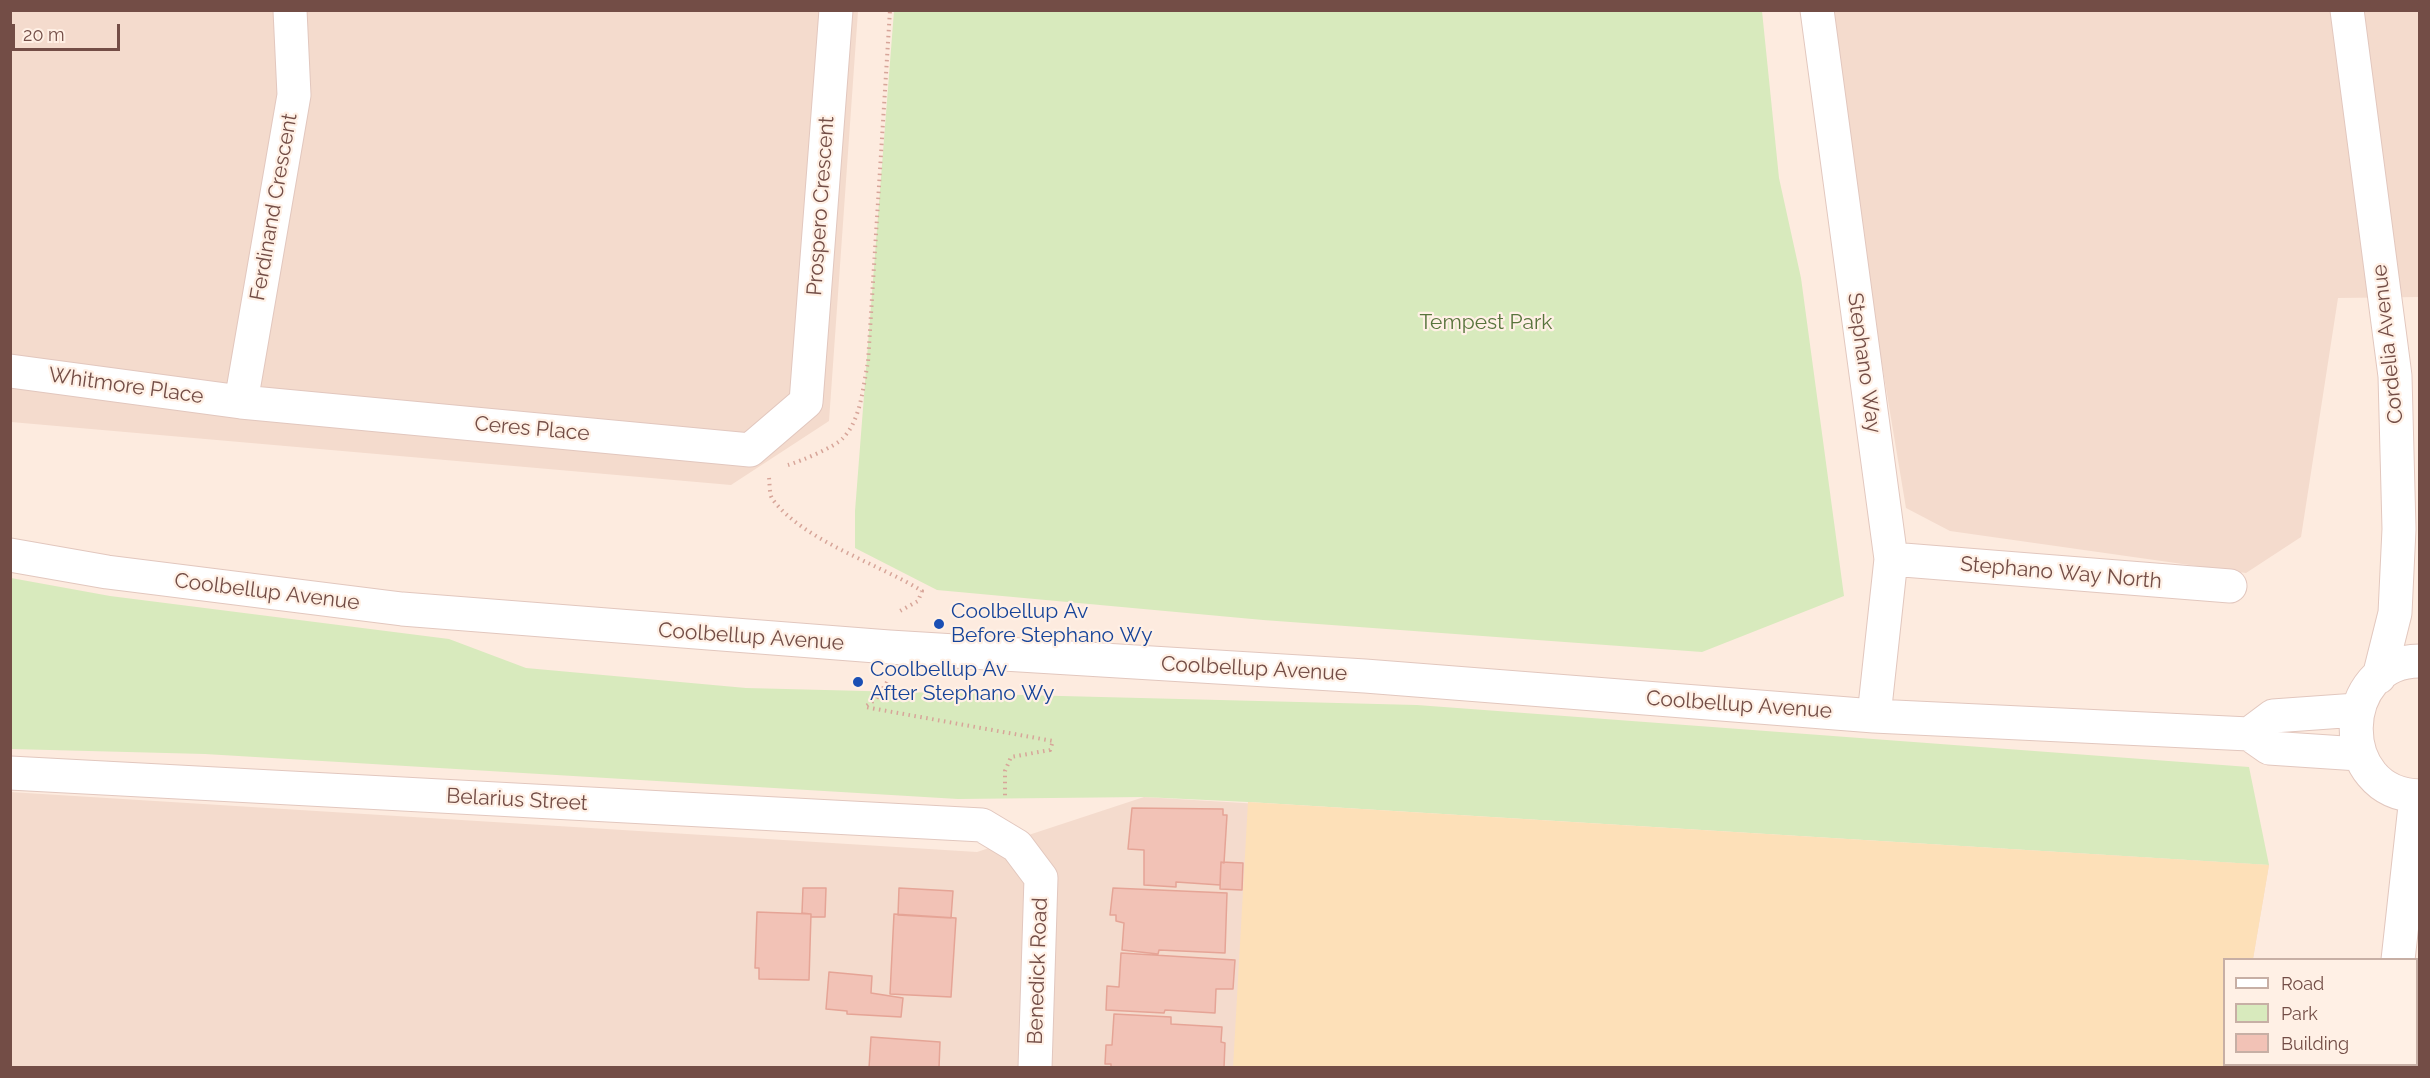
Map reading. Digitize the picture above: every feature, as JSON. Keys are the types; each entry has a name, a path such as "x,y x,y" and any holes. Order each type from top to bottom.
{"street":[{"name":"Ferdinand Crescent","path":"241,402 294,95 290,10"},
{"name":"Prospero Crescent","path":"806,402 836,10"},
{"name":"Stephano Way","path":"1817,10 1891,559 1874,716"},
{"name":"Cordelia Avenue","path":"2348,10 2395,376 2399,529 2395,613 2379,677"},
{"name":"Whitmore Place","path":"10,370 241,402"},
{"name":"Ceres Place","path":"241,402 750,450 806,402"},
{"name":"Coolbellup Avenue","path":"10,555 107,572 402,609 889,647 1365,676 1874,716 2249,734 2269,748 2359,754"},
{"name":"Stephano Way North","path":"1891,559 2230,586"},
{"path":"2398,958 2418,796 2398,792 2382,783 2369,771 2359,754 2355,733 2357,710 2366,692 2379,677 2395,666 2420,661"},
{"path":"2249,734 2273,716 2357,710"},
{"name":"Belarius Street","path":"10,773 982,825 1017,846"},
{"name":"Benedick Road","path":"1017,846 1041,878 1035,1068"}],"path":[{"path":"785,466 803,460 843,439 857,414 868,362 890,10"},
{"path":"768,472 771,499 794,521 834,546 922,591 918,601 899,612"},
{"path":"888,681 876,699 865,707 1053,741 1050,750 1011,757 1005,771 1006,802"}],"shaded area":[{"path":"10,11 858,11 829,421 731,485 11,422"},
{"path":"1823,11 2419,11 2419,297 2338,298 2301,537 2246,573 1950,531 1906,508"},
{"path":"10,792 977,852 1144,797 2269,865 2253,958 2223,958 2223,1066 2236,1067 11,1068"}],"green space":[{"name":"Tempest Park","path":"894,11 1762,11 1779,178 1801,278 1844,596 1702,652 1263,620 937,590 855,548 855,511"},
{"path":"11,578 110,596 449,639 526,668 746,688 1417,705 2249,767 2269,865 1248,802 1144,797 958,799 205,754 11,749"}],"sand":[{"path":"1248,802 2269,865 2253,958 2223,958 2223,1066 2236,1067 1233,1068"}],"building":[{"path":"1132,808 1223,809 1223,815 1227,815 1220,885 1176,882 1176,887 1144,885 1144,850 1128,849"},
{"path":"1221,862 1243,863 1242,890 1220,889"},
{"path":"803,888 826,888 825,917 811,917 811,914 802,913"},
{"path":"899,888 953,891 951,918 898,915"},
{"path":"1113,888 1227,893 1225,953 1159,950 1158,954 1122,950 1124,923 1116,921 1116,915 1110,915"},
{"path":"757,912 811,914 809,980 759,979 759,968 755,968"},
{"path":"894,914 956,918 951,997 890,994"},
{"path":"1121,953 1235,960 1233,989 1216,989 1215,1013 1106,1010 1107,986 1119,987"},
{"path":"829,972 872,976 871,993 903,998 901,1017 847,1014 847,1011 826,1009"},
{"path":"1114,1014 1171,1017 1171,1024 1222,1027 1221,1042 1225,1043 1224,1068 1111,1068 1111,1064 1105,1064 1106,1045 1112,1045"},
{"path":"871,1037 940,1042 939,1068 869,1068"}],"place":[{"name":"Coolbellup Av Before Stephano Wy","path":"939,624"},
{"name":"Coolbellup Av After Stephano Wy","path":"858,682"}]}
